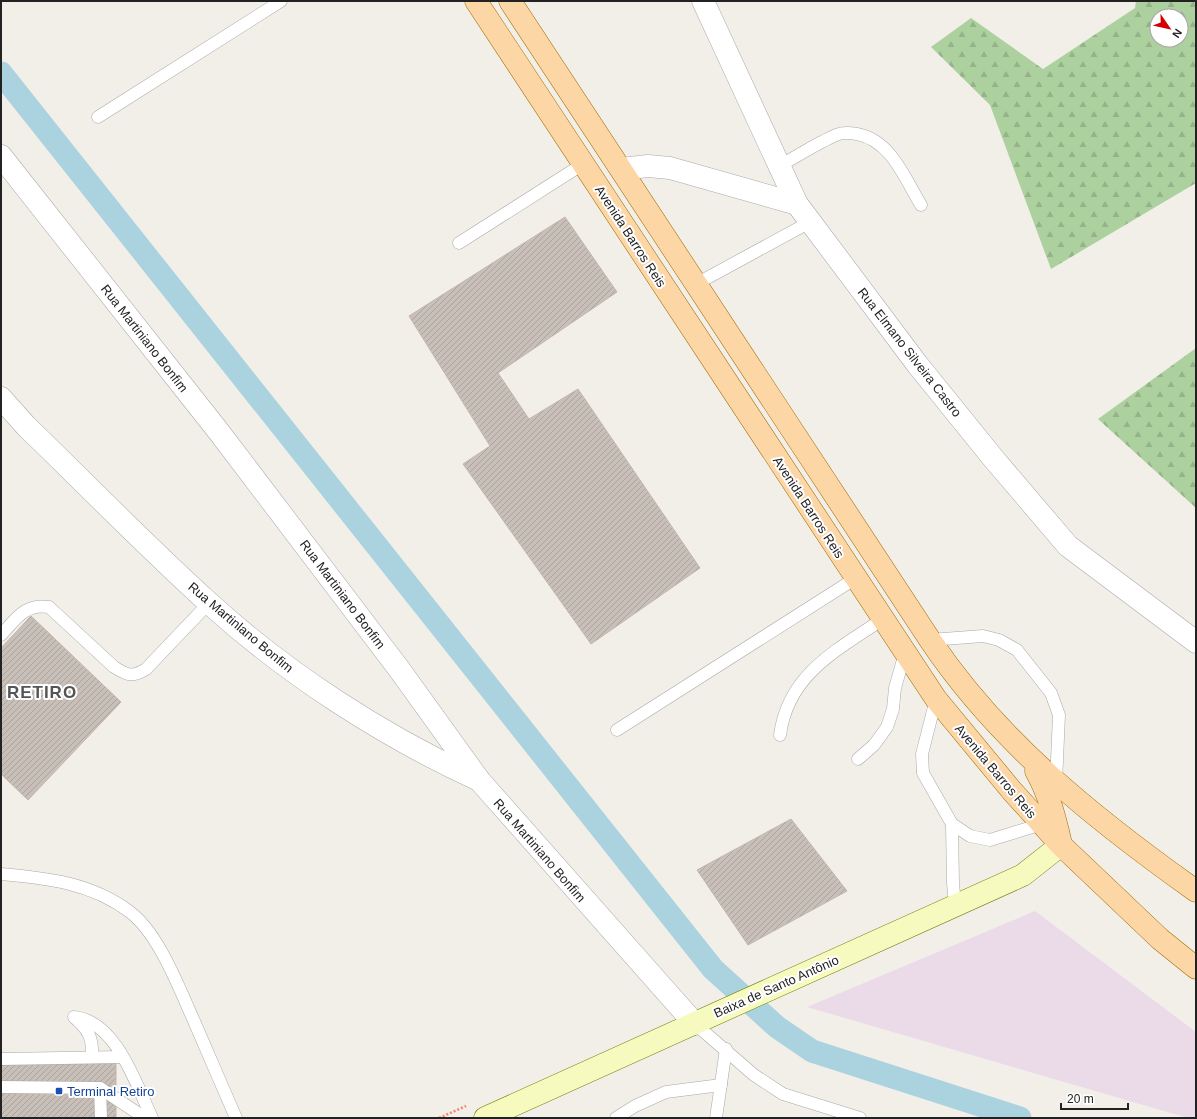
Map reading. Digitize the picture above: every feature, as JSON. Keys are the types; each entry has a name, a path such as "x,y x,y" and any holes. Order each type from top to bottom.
{"main road":[{"name":"Avenida Barros Reis","path":"476,1 936,699 1012,792 1061,845 1160,939 1196,968"},
{"path":"510,1 930,640 984,711 1056,783 1145,854 1196,891"},
{"path":"1030,758 1045,786 1054,812 1061,845"},
{"name":"Baixa de Santo Antônio","path":"485,1118 1023,875 1061,845"}],"street":[{"name":"Rua Elmano Silveira Castro","path":"703,1 797,204 917,364 993,458 1068,546 1196,642"},
{"name":"Rua Martiniano Bonfim","path":"1,156 228,444 399,669 478,780 695,1024"},
{"path":"621,168 648,166 670,168 797,204"},
{"name":"Rua Martinlano Bonfim","path":"1,398 26,426 209,603 264,649 362,716 438,761 478,780"}],"lane":[{"path":"98,117 281,1"},
{"path":"779,166 837,134 850,133 864,135 877,142 889,153 921,205"},
{"path":"459,243 583,164"},
{"path":"696,284 810,222"},
{"path":"617,730 856,578"},
{"path":"1,635 24,611 37,605 48,607 114,667 126,674 138,675 146,669 209,603"},
{"path":"780,735 782,718 803,680 817,665 883,618"},
{"path":"930,640 983,636 999,640 1017,650 1051,693 1059,715 1056,783"},
{"path":"858,759 874,745 887,727 893,709 895,688 905,653"},
{"path":"936,699 922,754 923,773 952,824 970,836 990,840 1042,824"},
{"path":"952,824 955,905"},
{"path":"1,874 56,880 84,887 104,896 131,912 150,934 169,966 236,1118"},
{"path":"92,1057 91,1037 85,1027 74,1017 84,1018 98,1026 113,1040 152,1118"},
{"path":"695,1024 726,1049 754,1075 783,1094 860,1118"},
{"path":"716,1118 726,1049"},
{"path":"1,1059 122,1057"},
{"path":"616,1118 635,1106 666,1092 721,1086"},
{"path":"1,1087 100,1088 145,1118"},
{"path":"100,1088 101,1118"}],"shaded area":[{"path":"1035,911 1196,1032 1196,1118 1188,1118 807,1007"}],"green space":[{"path":"1136,1 1196,1 1196,183 1051,269 990,105 931,47 971,18 1043,69 1135,8"},
{"path":"1196,348 1196,508 1098,419"}],"building":[{"path":"565,217 617,292 498,373 529,419 578,389 700,568 591,644 463,464 490,446 409,316"},
{"path":"31,616 121,702 28,800 1,774 1,648"},
{"path":"791,819 847,891 748,945 697,870"},
{"name":"Terminal Retiro","path":"116,1063 116,1118 1,1118 1,1064"}],"waterway":[{"path":"1,73 713,969 777,1027 812,1051 1020,1118"}],"place":[{"name":"Terminal Retiro","path":"59,1091"}],"district":[{"name":"RETIRO","path":"42,692"}]}
